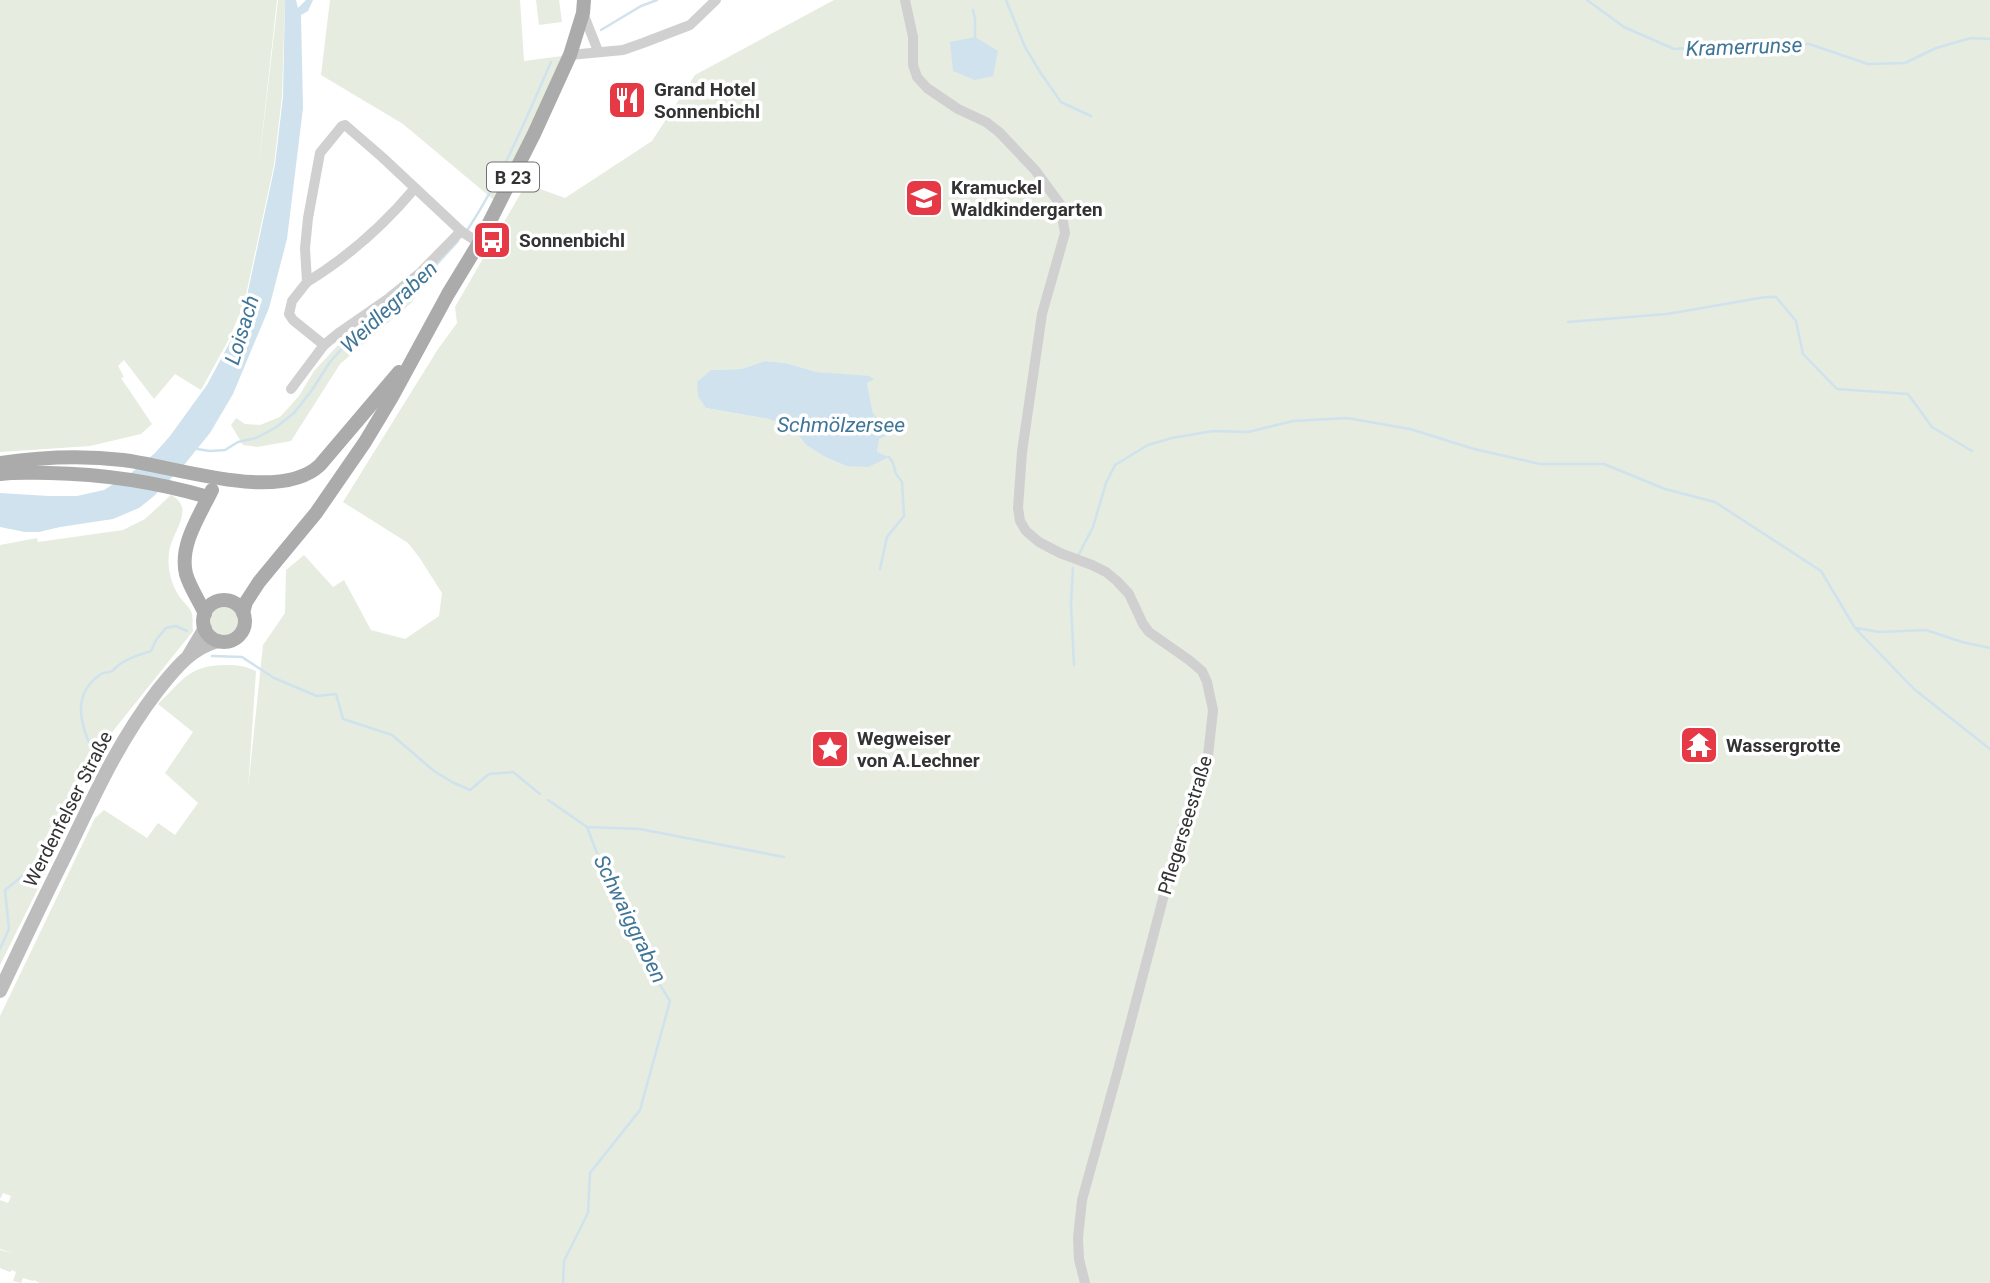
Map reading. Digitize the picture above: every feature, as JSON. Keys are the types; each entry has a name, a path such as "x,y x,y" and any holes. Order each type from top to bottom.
{"main road":[{"name":"B 23","path":"243,613 259,582 347,470 392,397 479,243 570,55 583,7"},
{"name":"B 23","path":"0,463 69,456 124,460 257,483 293,480 312,473 416,353"},
{"name":"B 23","path":"184,472 215,483 208,498"},
{"path":"0,474 48,473 109,477 174,488 208,498 185,551 186,572 190,584 205,621 208,635 218,641 232,640 239,635 244,627 243,613 239,607 208,597 190,584"},
{"path":"174,488 192,502 196,512 196,524"},
{"name":"B 23","path":"223,601 239,597 259,582"},
{"path":"205,621 209,607 223,601"}],"street":[{"path":"570,55 623,50 690,25 716,0"},
{"name":"Pflegerseestraße","path":"905,0 914,37 913,65 917,77 927,88 958,109 986,122 999,132 1035,170 1060,204 1065,233 1042,314 1027,409 1019,475 1020,521 1026,531 1039,542 1092,565 1117,581 1129,594 1149,632 1202,671 1208,682 1213,710 1208,756 1198,792 1181,830 1082,1200 1077,1238 1085,1283"},
{"path":"583,7 598,51"},
{"path":"307,282 305,248 308,218 320,153 342,125 359,136 461,231 479,243"},
{"path":"324,345 293,320 289,314 292,301 307,282 367,239 415,188"},
{"path":"291,389 324,345 420,273 461,231"},
{"name":"Werdenfelser Straße","path":"0,991 119,746 150,700 188,656 205,621"},
{"name":"Werdenfelser Straße","path":"188,656 218,641"}],"shaded area":[{"path":"0,0 277,0 256,190 278,0 285,0 282,96 274,165 244,304 229,339 201,390 175,374 154,399 124,360 118,366 124,377 121,378 152,424 141,434 90,446 0,452"},
{"path":"330,0 520,0 524,61 570,55 495,201 403,124 321,75"},
{"path":"536,0 559,0 562,22 539,25"},
{"path":"834,0 1990,0 1990,1283 40,1283 23,1278 21,1283 13,1281 16,1272 0,1268 0,1250 12,1253 0,1249 0,1200 8,1203 11,1196 3,1193 0,1199 0,1016 95,818 104,810 147,838 158,823 175,835 198,803 165,773 193,732 158,704 196,670 216,665 233,665 256,671 248,789 263,645 285,613 286,570 304,555 333,587 344,580 371,630 405,639 439,616 442,593 408,543 343,502 457,323 455,307 526,184 565,198 652,141 695,75","holes":["765,361 786,363 867,383 873,413 890,432 878,439 877,452 888,457 846,466 806,445 795,431 769,419 706,408 711,370 741,369"]},
{"path":"427,280 411,303 340,364 291,441 257,447 243,445 231,425 236,418 245,424 260,425 280,417 299,396 314,371 340,343"},
{"path":"171,495 182,507 182,514 171,545 169,570 176,591 191,611 193,631 101,746 56,841 61,842 0,965 0,545 37,538 38,542 123,530 145,519"},
{"path":"224,605 235,610 240,621 235,632 224,637 213,632 208,621 213,610"}],"water":[{"name":"Loisach","path":"285,0 296,0 298,8 306,0 313,0 308,11 301,15 303,108 287,239 269,308 233,394 210,433 184,465 139,508 113,519 39,532 0,527 0,493 77,496 104,490 131,473 170,436 207,385 231,340 245,305 275,165 283,97"},
{"path":"975,37 998,51 993,76 975,80 953,71 950,42"},
{"name":"Schmölzersee","path":"765,361 786,363 817,372 869,376 874,379 867,383 873,413 891,433 879,439 877,452 889,457 868,467 846,466 806,445 795,431 769,419 706,408 698,396 697,382 711,370 741,369"}],"waterway":[{"name":"Weidlegraben","path":"601,30 641,6 657,0"},
{"path":"1006,0 1025,47 1061,102 1091,116"},
{"name":"Kramerrunse","path":"1587,0 1624,27 1674,49 1809,44 1868,64 1905,63 1936,48 1971,38 1990,39"},
{"path":"973,10 975,37"},
{"name":"Weidlegraben","path":"468,229 503,168 551,62"},
{"name":"Weidlegraben","path":"197,449 225,450 275,428 294,413 347,343 425,277 458,241"},
{"path":"1568,322 1667,314 1776,297 1796,321 1803,354 1837,389 1908,394 1932,427 1972,451"},
{"path":"1079,554 1093,527 1106,483 1115,465 1148,445 1172,438 1213,431 1248,432 1293,421 1347,418 1410,429 1474,449 1540,464 1604,464 1665,489 1715,502 1821,571 1855,628 1914,689 1990,749"},
{"path":"880,569 887,537 904,516 902,482 889,457"},
{"path":"1073,568 1071,604 1074,665"},
{"name":"Schwaiggraben","path":"0,949 9,929 5,890 45,858 94,754 82,722 85,691 101,674 151,651 166,628 176,626 187,631"},
{"path":"1856,628 1880,632 1926,630 1990,648"},
{"name":"Schwaiggraben","path":"212,656 242,657 274,678 317,696 336,694 343,719 392,735 434,771 470,790 489,774 513,772 540,794"},
{"name":"Schwaiggraben","path":"548,800 587,827 608,882 647,964 670,1001 640,1110 590,1173 588,1213 564,1261 563,1283"},
{"path":"587,827 640,829 784,857"}],"place":[{"name":"Grand Hotel Sonnenbichl","path":"627,100"},
{"name":"Kramuckel Waldkindergarten","path":"924,198"},
{"name":"Sonnenbichl","path":"492,240"},
{"name":"Wassergrotte","path":"1699,745"},
{"name":"Wegweiser von A.Lechner","path":"830,749"}]}
